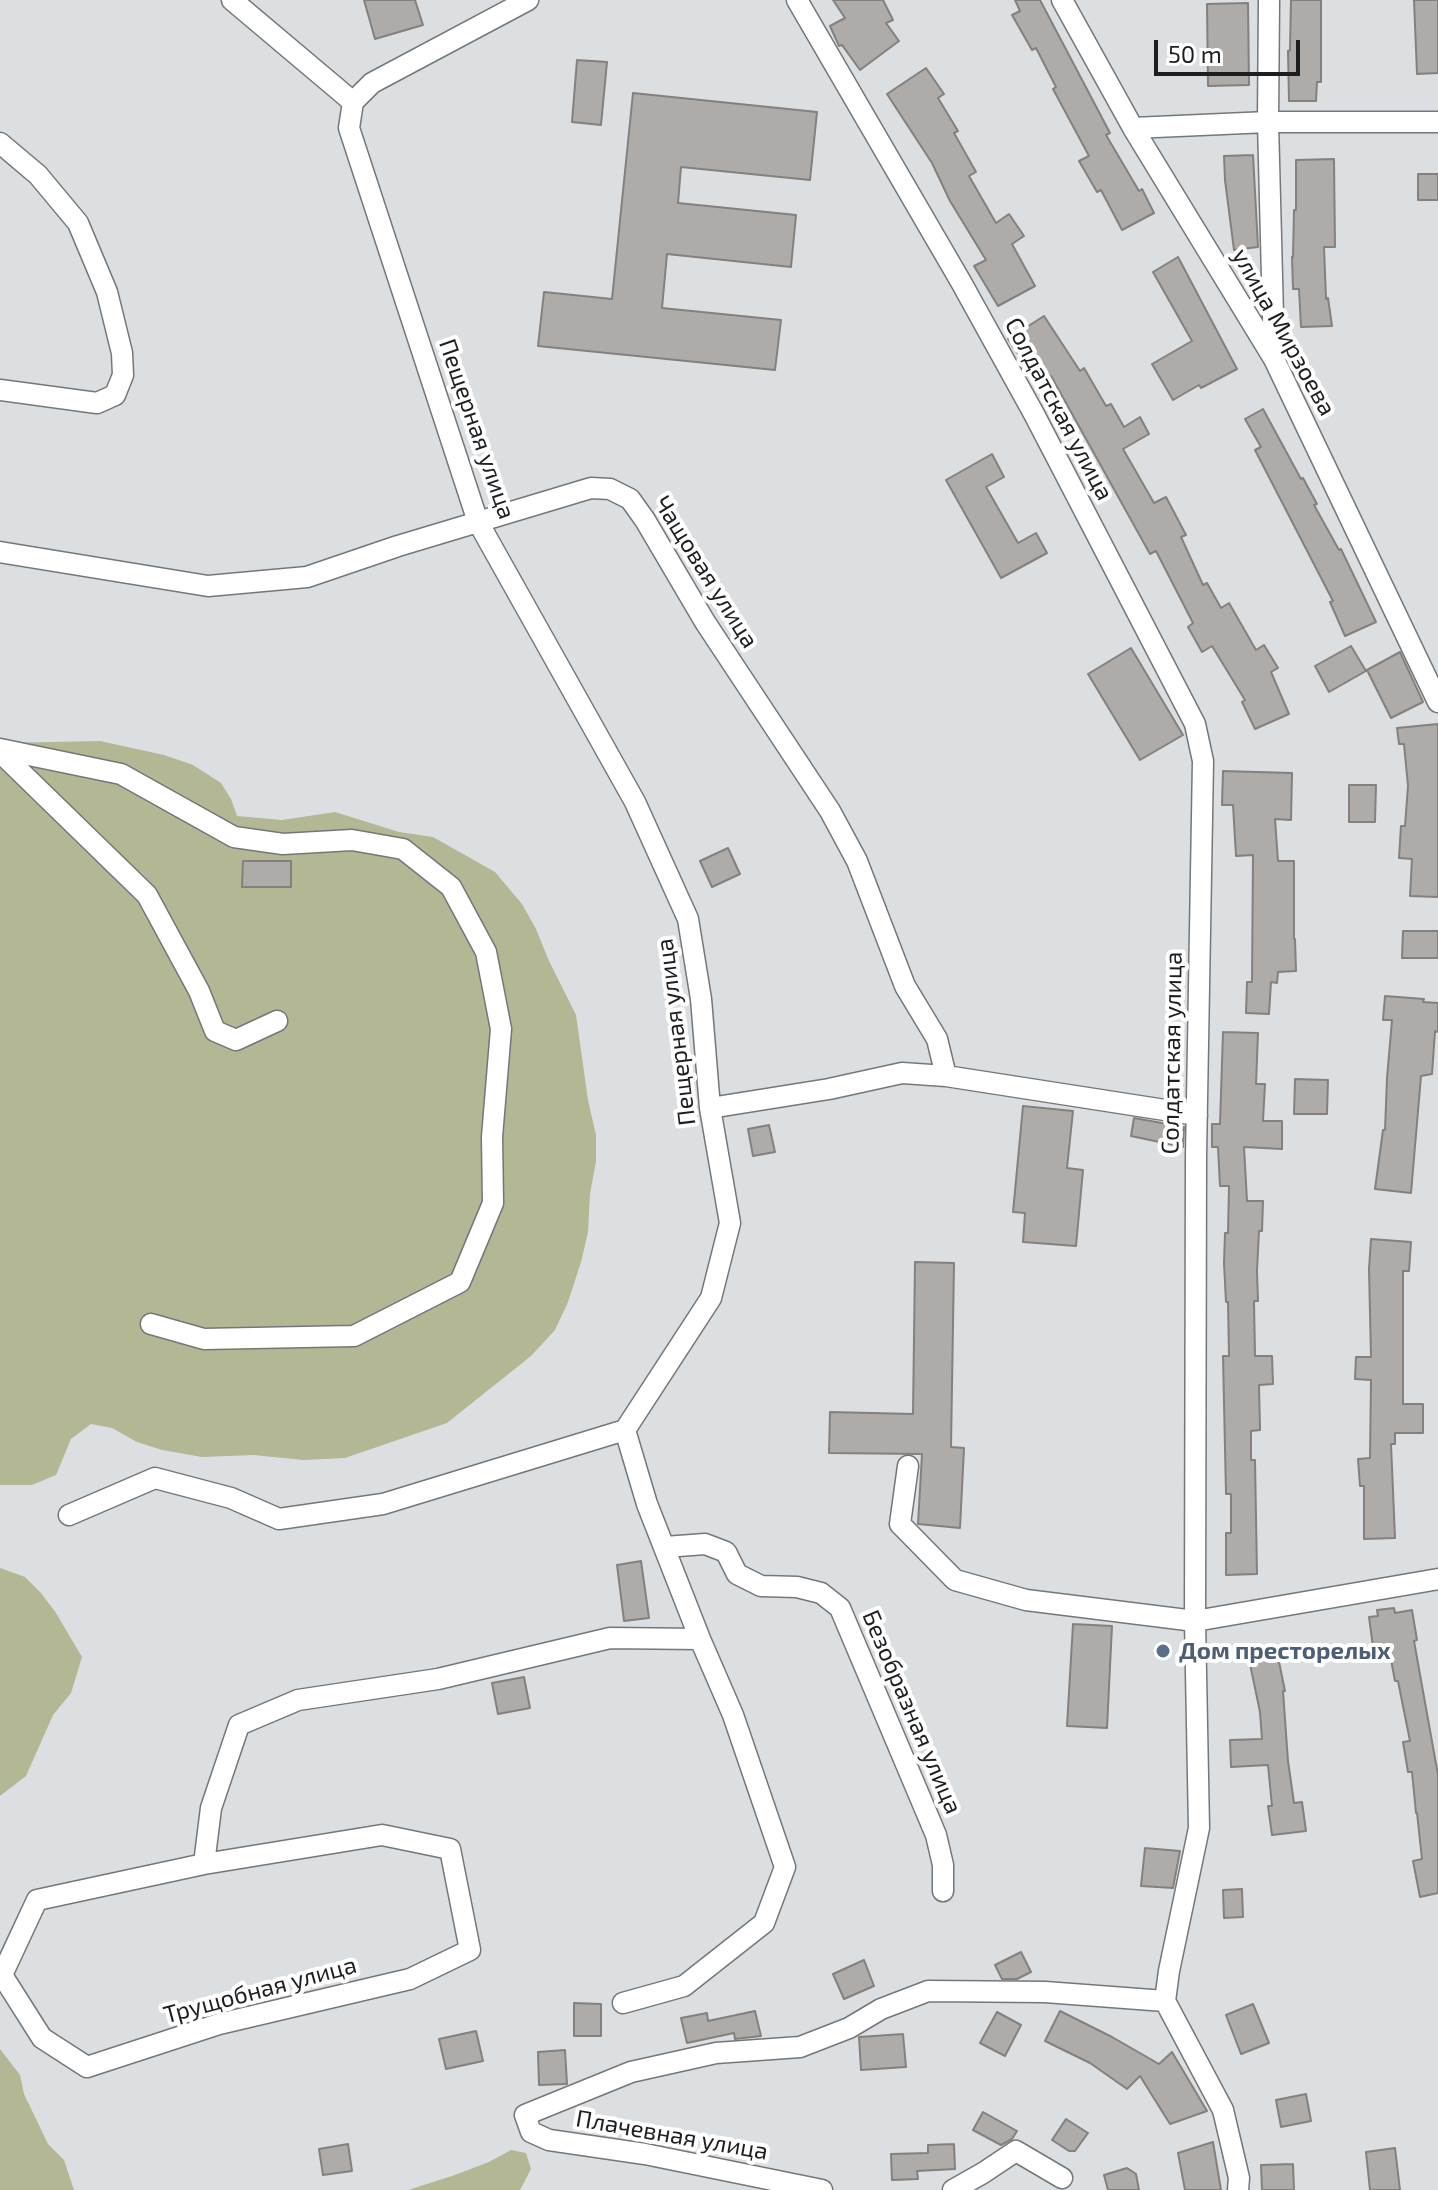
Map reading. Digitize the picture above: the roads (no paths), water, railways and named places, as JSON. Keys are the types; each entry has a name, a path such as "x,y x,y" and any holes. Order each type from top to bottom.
{"street":[{"path":"232,0 353,102 372,83 528,0"},
{"name":"Солдатская улица","path":"797,0 1034,414 1195,724 1203,761 1197,1115 1195,1621 1199,1828 1165,2001"},
{"name":"улица Мирзоева","path":"1062,0 1133,128 1274,359 1438,702"},
{"path":"1269,0 1268,122 1274,359"},
{"name":"Пещерная улица","path":"353,102 349,128 478,522 635,802 688,919 701,999 710,1108 730,1223 711,1298 625,1430"},
{"path":"1133,128 1268,122 1438,122"},
{"path":"0,143 38,175 78,223 107,292 122,353 123,375 115,395 97,403 0,390"},
{"name":"Чащовая улица","path":"0,552 208,586 307,577 591,488 610,489 630,499 705,622 830,811 857,861 905,986 937,1039 946,1076"},
{"path":"0,751 147,895 199,991 215,1031 236,1040 277,1021"},
{"path":"0,751 121,774 234,837 283,844 352,840 403,849 451,887 486,952 501,1029 492,1137 493,1203 460,1282 354,1336 204,1339 151,1324"},
{"path":"710,1108 829,1089 902,1073 946,1076 1197,1115"},
{"path":"69,1515 155,1478 231,1498 279,1519 383,1504 625,1430 647,1504 733,1715 785,1867 764,1923 684,1986 623,2003"},
{"path":"908,1466 900,1524 955,1580 1026,1600 1195,1621 1438,1579"},
{"name":"Безобразная улица","path":"665,1547 705,1544 726,1552 737,1574 761,1586 797,1587 821,1593 840,1608 936,1835 943,1865 943,1891"},
{"path":"204,1864 211,1808 239,1725 298,1700 438,1679 610,1638 700,1639"},
{"name":"Трущобная улица","path":"382,1835 450,1849 470,1950 410,1979 219,2024 87,2067 42,2038 2,1975 37,1900 204,1864 382,1835"},
{"name":"Плачевная улица","path":"822,2190 645,2154 549,2140 531,2132 525,2115 631,2072 716,2053 800,2047 928,1991 1045,1992 1165,2001"},
{"path":"1165,2001 1223,2110 1239,2178 1238,2190"},
{"path":"953,2190 1016,2151 1062,2178"}],"place":[{"name":"Дом престорелых","path":"1163,1651"}]}
